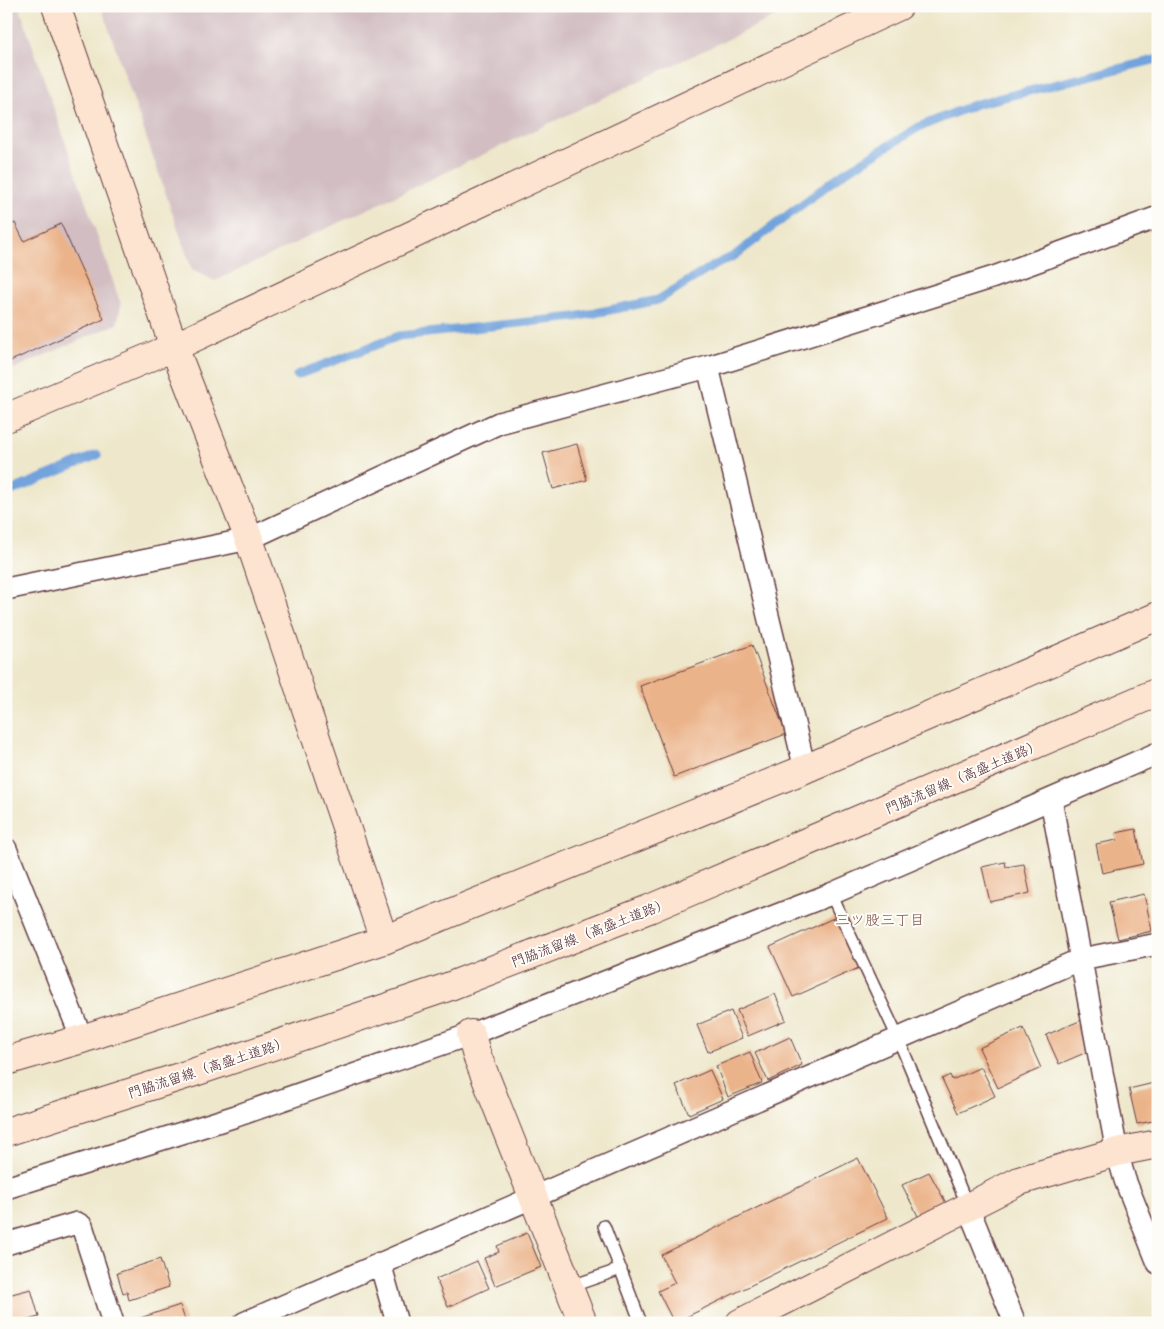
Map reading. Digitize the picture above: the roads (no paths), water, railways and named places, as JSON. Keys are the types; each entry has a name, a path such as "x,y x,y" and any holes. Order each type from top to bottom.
{"street":[{"path":"56,6 174,347 249,538 384,940"},
{"path":"6,418 174,347 899,6"},
{"path":"6,589 249,538 499,423 708,367 994,276 1158,217"},
{"path":"708,367 806,769"},
{"path":"6,1061 82,1039 384,940 806,769 1158,616"},
{"name":"門脇流留線（高盛土道路）","path":"6,1132 194,1072 445,988 649,910 1158,692"},
{"path":"6,1188 236,1116 471,1034 831,894 1158,753"},
{"path":"1051,800 1117,1152 1125,1180 1158,1263"},
{"path":"6,849 82,1039"},
{"path":"244,1323 531,1196 1081,959 1158,944"},
{"path":"471,1034 476,1053 531,1196 583,1323"},
{"path":"740,1323 1020,1181 1117,1152 1158,1144"},
{"path":"968,1207 1015,1323"},
{"path":"6,1244 77,1224 82,1226 113,1323"},
{"path":"380,1263 397,1323"}],"lane":[{"path":"831,894 898,1038 968,1207"},
{"path":"604,1226 641,1323"},
{"path":"569,1287 621,1269"}],"waterway":[{"path":"297,375 399,336 575,317 658,300 713,266 734,256 842,174 919,127 976,104 1158,59"},
{"path":"6,493 97,455"}],"district":[{"name":"三ツ股三丁目","path":"880,918"}]}
